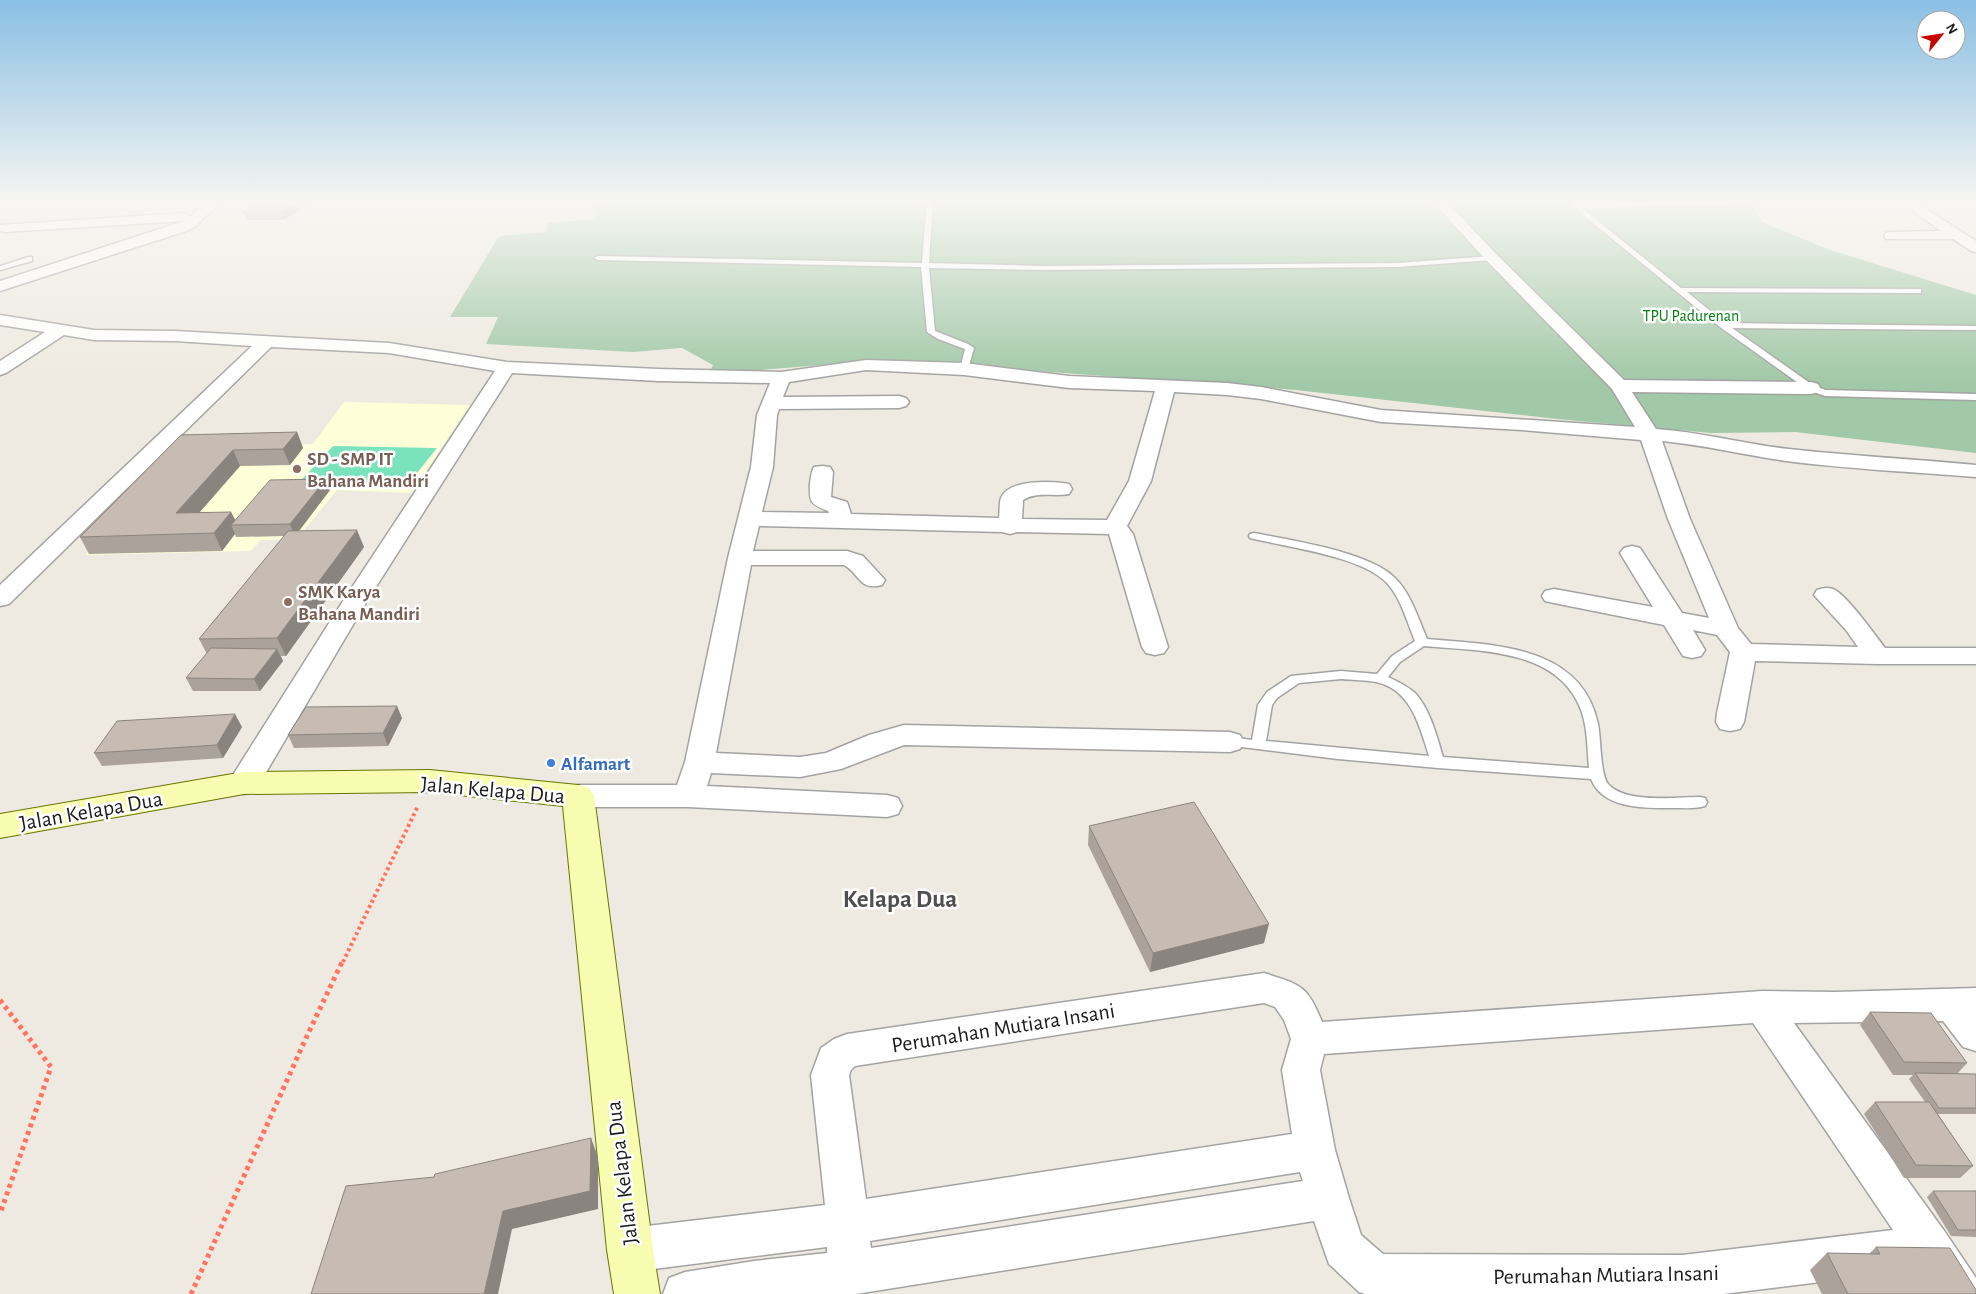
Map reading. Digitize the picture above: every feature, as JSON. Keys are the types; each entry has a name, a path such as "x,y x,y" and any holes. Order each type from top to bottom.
{"main road":[{"name":"Jalan Kelapa Dua","path":"0,826 244,783 430,781 578,796 630,1250 637,1294"}],"street":[{"path":"0,286 77,261"},
{"path":"1495,261 1619,386 1649,434 1679,518 1726,629 1743,652 1738,683 1732,698 1730,722"},
{"path":"0,320 94,335 267,341 389,348 507,367 693,377 781,378 866,365 964,369 1069,382 1227,389 1261,393 1381,416 1522,424 1684,437 1720,445 1788,455 1976,471"},
{"path":"0,369 61,330"},
{"path":"0,599 267,341"},
{"path":"244,783 354,601 507,367"},
{"path":"688,796 700,762 740,558 762,467 767,415 773,404 781,378"},
{"path":"1619,386 1811,388"},
{"path":"1115,527 1140,481 1166,387"},
{"path":"773,404 899,402"},
{"path":"822,472 820,498 822,501 839,507 841,520"},
{"path":"1010,527 1012,498 1019,492 1029,489 1062,489"},
{"path":"750,519 841,520 1010,527 1115,527 1121,534 1155,647"},
{"path":"1632,553 1692,650"},
{"path":"740,558 847,558 855,561 873,580"},
{"path":"1826,595 1854,625 1877,656"},
{"path":"1554,596 1726,629"},
{"path":"1743,652 1877,656 1976,656"},
{"path":"700,762 800,766 831,762 879,742 904,736 1244,743"},
{"path":"578,796 688,796 887,806"},
{"name":"Perumahan Mutiara Insani","path":"850,1273 848,1223 830,1075 834,1060 847,1051 1264,988 1288,996 1300,1013 1310,1040 1301,1070 1315,1150 1328,1198 1344,1249 1377,1285 1686,1285 1930,1247"},
{"path":"1310,1040 1762,1007 1835,1008 1964,1004 1976,1035"},
{"path":"1762,1007 1930,1247 1960,1294"},
{"path":"630,1250 848,1223 1315,1150"},
{"path":"684,1294 754,1283 850,1273 1328,1198"}],"lane":[{"path":"0,268 21,261"},
{"path":"721,261 925,267 1322,266 1398,265 1447,261"},
{"path":"925,261 932,332 941,339 961,342 970,348 964,369"},
{"path":"1644,261 1723,325 1811,388 1825,393 1976,397"},
{"path":"1679,290 1918,290"},
{"path":"1723,325 1976,328"},
{"path":"1254,536 1347,559 1383,573 1391,579 1404,602 1422,642"},
{"path":"1380,678 1396,659 1422,642 1504,651 1528,656 1552,666 1567,679 1583,699 1591,726 1597,774 1602,787 1614,795 1630,801 1700,802"},
{"path":"1438,763 1412,699 1399,688 1380,678 1341,675 1296,679 1272,696 1244,743 1438,763 1597,774"}],"path":[{"path":"191,1294 306,1038 430,781"},
{"path":"0,1000 51,1067 0,1214"}],"shaded area":[{"name":"SD - SMP IT Bahana Mandiri","path":"344,402 470,405 411,493 337,490 296,540 261,540 251,551 85,555 186,449 313,444"}],"green space":[{"name":"TPU Padurenan","path":"484,261 1867,261 1976,295 1976,453 1795,432 1711,433 1557,419 1296,390 887,360 709,374 713,365 682,348 633,352 486,344 498,317 450,317"},
{"path":"333,446 437,448 405,488 296,486"}],"building":[{"path":"297,432 283,449 233,450 176,513 231,512 214,533 80,537 181,435"},
{"path":"326,479 290,524 231,525 270,480"},
{"path":"357,530 277,638 199,639 288,531"},
{"path":"211,648 277,649 254,679 186,678"},
{"path":"397,706 383,733 288,735 306,707"},
{"path":"235,714 217,745 94,753 117,721"},
{"path":"1194,802 1269,924 1153,953 1089,826"},
{"path":"1870,1012 1931,1013 1967,1063 1904,1062"},
{"path":"1915,1073 1976,1074 1976,1108 1939,1108"},
{"path":"1875,1102 1929,1102 1973,1166 1916,1165"},
{"path":"591,1138 590,1191 503,1211 484,1294 311,1294 346,1186 434,1177 435,1174"},
{"path":"1933,1191 1976,1191 1976,1230 1958,1230"},
{"path":"1876,1247 1950,1248 1976,1290 1976,1294 1848,1294 1827,1253 1880,1254"}],"place":[{"name":"SD - SMP IT Bahana Mandiri","path":"297,469"},
{"name":"SMK Karya Bahana Mandiri","path":"288,602"},
{"name":"Alfamart","path":"551,763"}],"district":[{"name":"Kelapa Dua","path":"900,898"}]}
